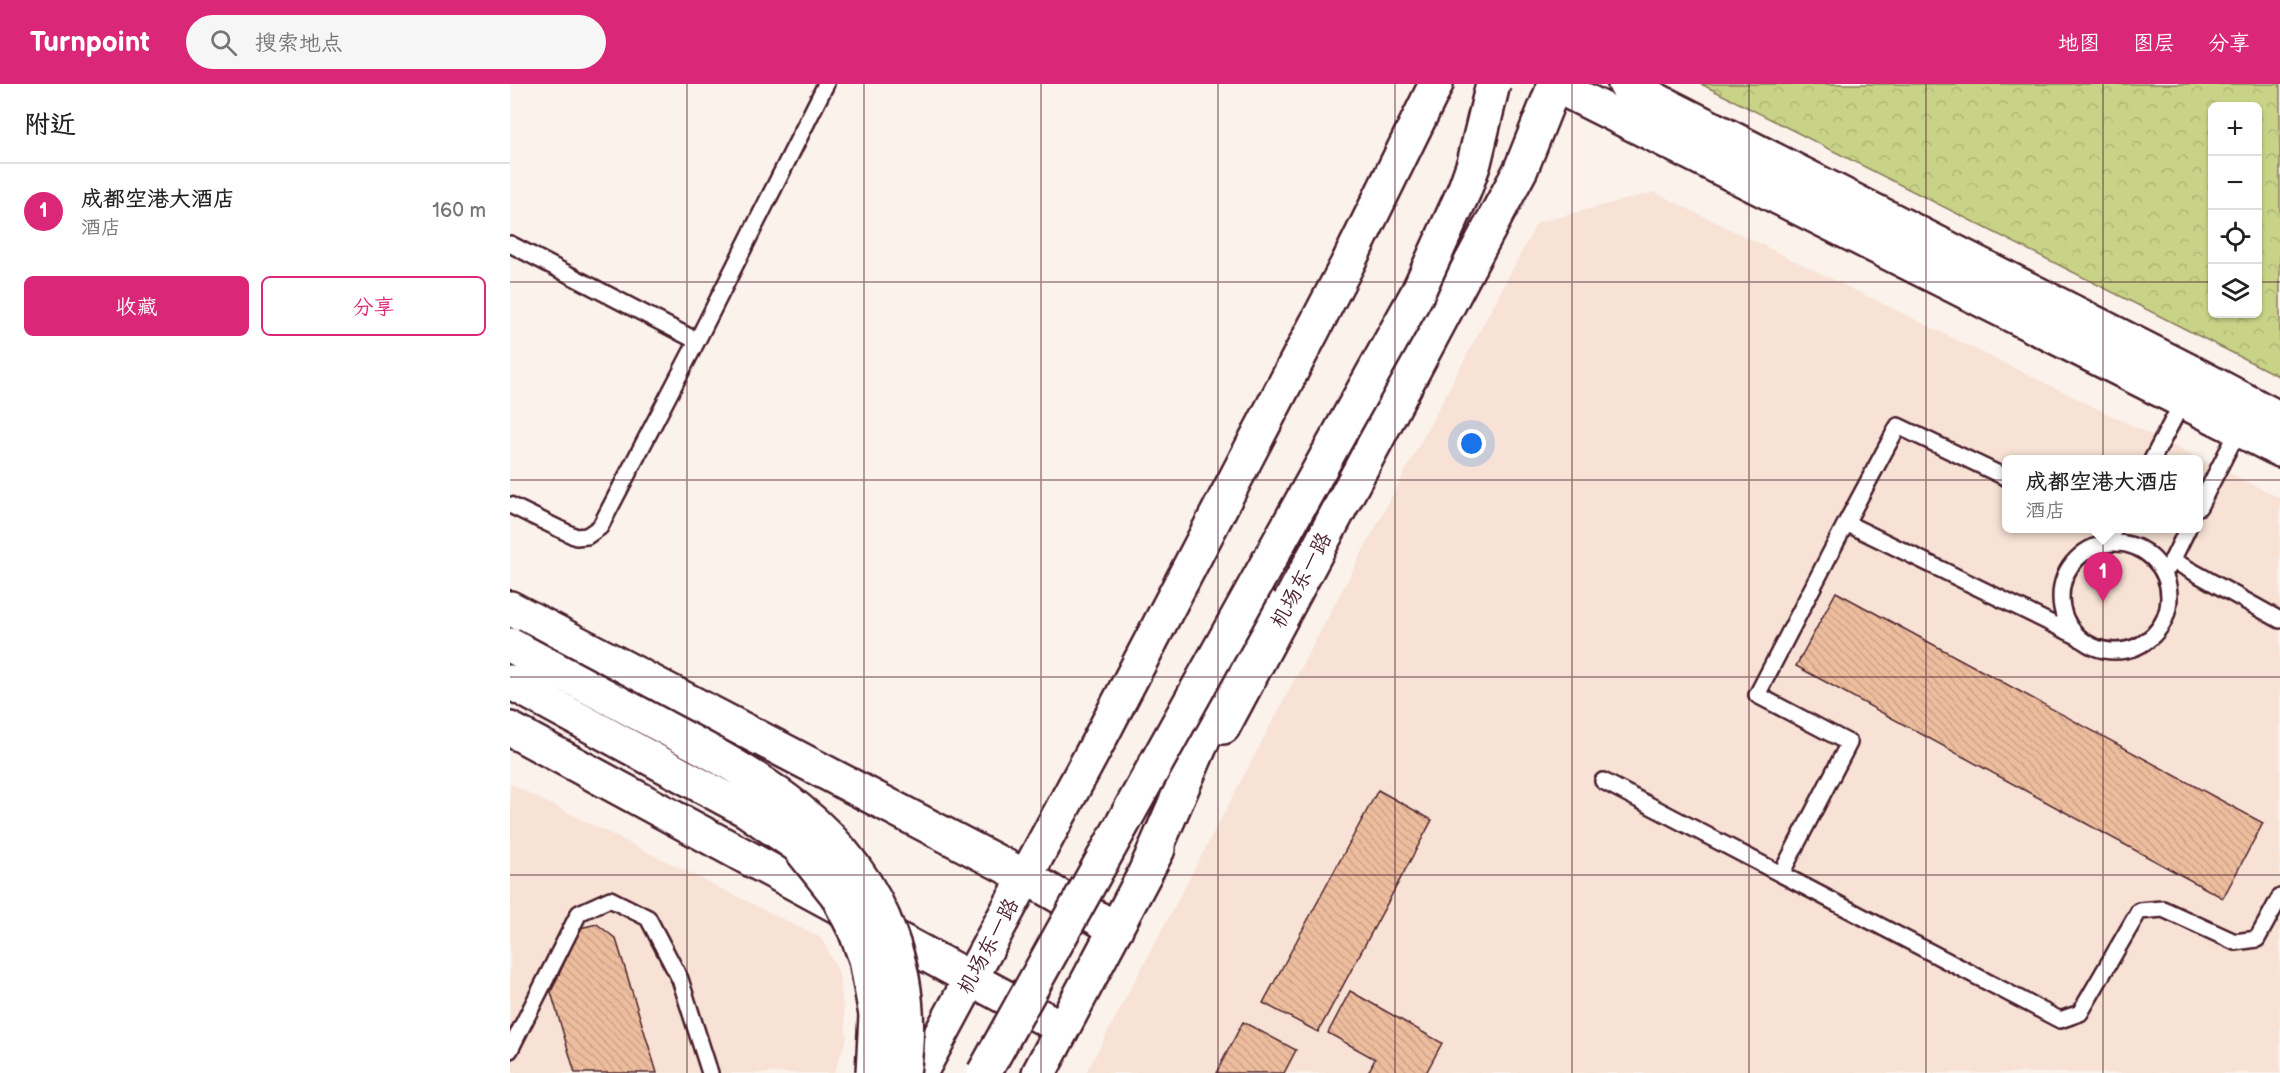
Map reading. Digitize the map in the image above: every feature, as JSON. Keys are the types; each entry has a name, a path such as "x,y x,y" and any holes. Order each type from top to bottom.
{"street":[{"name":"机场东一路","path":"920,1073 1026,877 1348,263 1436,84"},
{"path":"1144,875 1262,604 1342,448 1434,283 1472,200 1481,139 1493,84"},
{"name":"机场东一路","path":"1039,1073 1521,169 1554,84"},
{"path":"1554,84 2280,450"},
{"path":"1625,84 2185,369 2280,420"},
{"path":"984,1073 1417,294 1464,191 1481,139"},
{"path":"510,608 1026,877 1116,928"},
{"path":"510,645 756,778 799,809 831,838 857,869 867,886 878,905 896,949 906,997 906,1046 903,1073"},
{"path":"510,682 746,810 798,846 837,895 855,930 866,959 876,1015 873,1073"},
{"path":"510,729 1062,1028"}],"lane":[{"path":"510,505 576,537 587,536 600,527 697,341 826,84"},
{"path":"510,244 697,341"},
{"path":"2154,455 2183,401"},
{"path":"1781,874 1849,743 1757,695 1898,426 2002,476"},
{"path":"2203,499 2239,429"},
{"path":"1846,523 2079,637 2094,647 2112,652 2130,650 2147,641 2160,628 2168,611 2169,593 2164,575 2154,559 2140,549 2124,543 2113,533"},
{"path":"2079,637 2068,624 2062,607 2061,590 2066,573 2076,559 2111,533"},
{"path":"2164,575 2186,533"},
{"path":"2172,560 2280,620"},
{"path":"1603,781 2060,1020 2080,1013 2139,911 2163,909 2235,942 2257,939 2280,897"},
{"path":"510,1050 579,913 610,899 648,918 680,979 710,1073"}],"shaded area":[{"path":"1654,192 2192,455 2002,455 2002,533 2203,533 2203,460 2280,498 2280,1073 1086,1073 1537,223"},
{"path":"510,784 821,938 839,973 847,1037 834,1073 510,1073"}],"green space":[{"path":"1701,84 2280,84 2280,377"}],"building":[{"path":"1836,592 2263,823 2223,898 1796,666"},
{"path":"1378,790 1432,820 1318,1032 1263,1003"},
{"path":"597,924 616,939 657,1073 575,1073 551,992 580,928"},
{"path":"1350,991 1442,1043 1426,1073 1368,1073 1375,1059 1328,1033"},
{"path":"1243,1022 1296,1050 1284,1073 1216,1073"}],"place":[{"name":"成都空港大酒店","path":"2103,602"}]}
